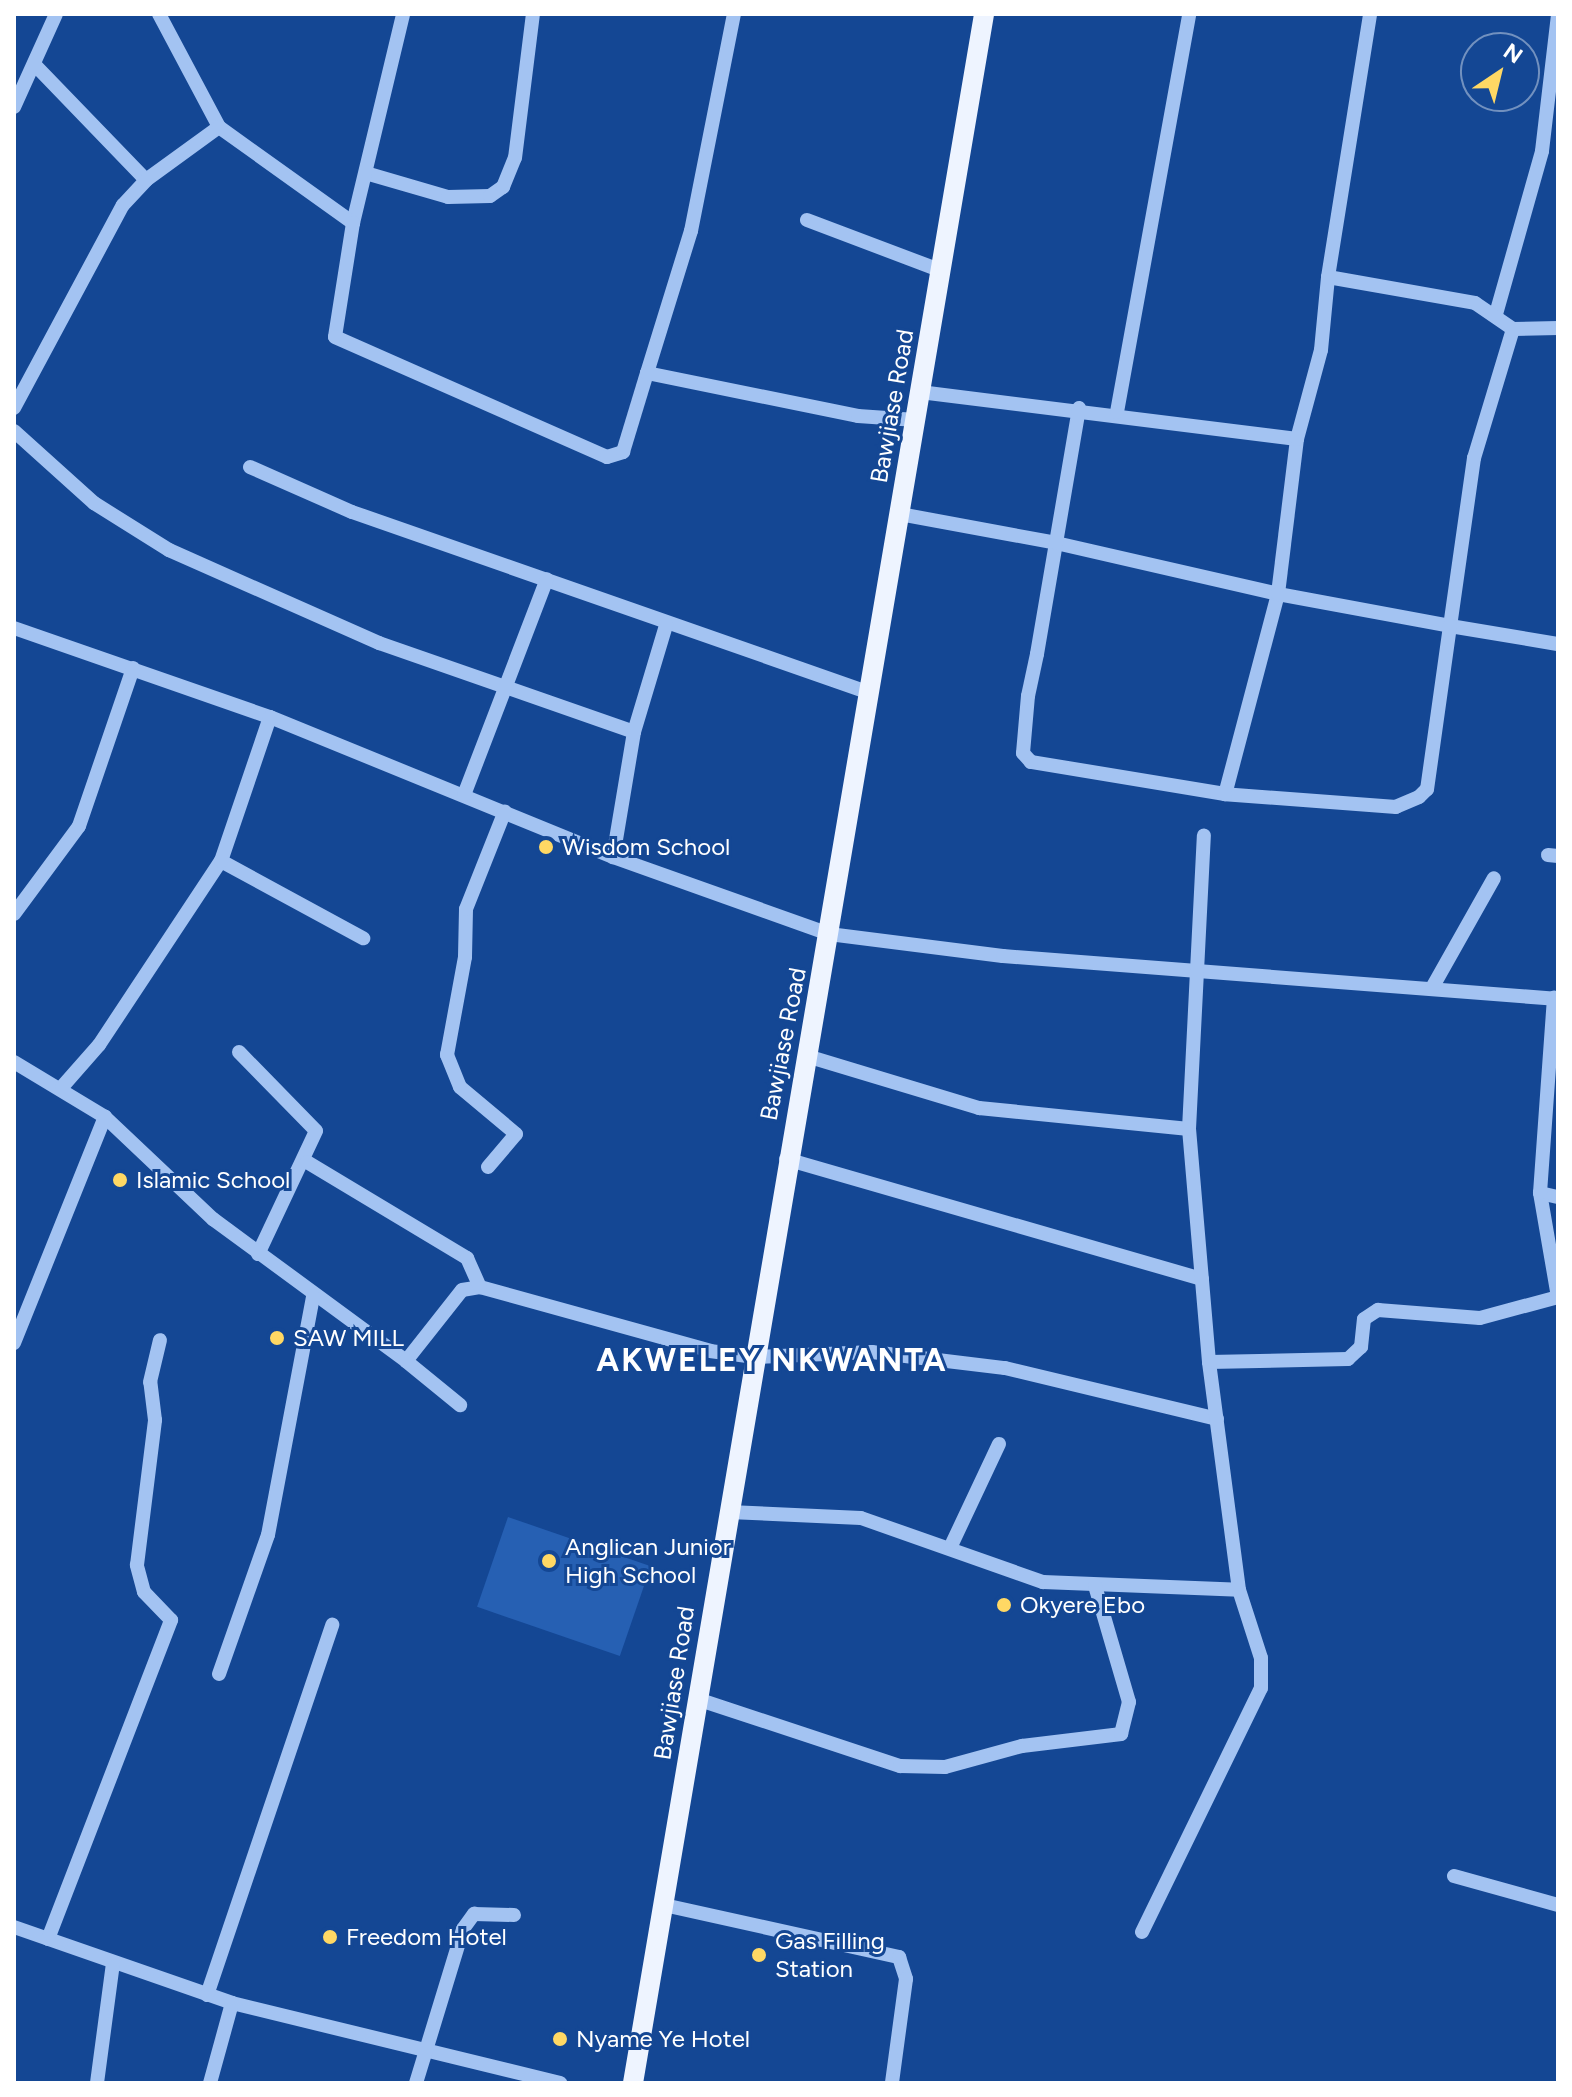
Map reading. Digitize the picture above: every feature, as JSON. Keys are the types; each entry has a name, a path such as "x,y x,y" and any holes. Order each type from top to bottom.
{"main road":[{"name":"Bawjiase Road","path":"633,2083 786,1159 810,1057 984,14"}],"street":[{"path":"14,107 56,14"},
{"path":"159,14 219,127 280,177 353,223"},
{"path":"403,14 369,174 353,223 332,316 335,337 607,457 623,452 691,231 734,14"},
{"path":"369,174 448,197 490,196 503,187 515,158 533,14"},
{"path":"1117,412 1189,14"},
{"path":"1225,794 1278,594 1297,439 1321,350 1328,277 1370,14"},
{"path":"1496,314 1542,151 1558,14"},
{"path":"34,64 146,180"},
{"path":"14,408 123,205 146,180 219,127"},
{"path":"1542,151 1558,154"},
{"path":"807,220 942,271"},
{"path":"1328,277 1419,289 1496,314 1513,329 1558,328"},
{"path":"1079,408 1023,753 1031,762 1225,794 1396,807 1419,797 1427,789 1474,458 1513,329"},
{"path":"647,373 830,412 916,420"},
{"path":"920,392 1117,412 1297,439"},
{"path":"14,431 94,503 169,550 379,643 502,682 634,732"},
{"path":"250,467 352,512 547,579 666,625 870,693"},
{"path":"900,514 1056,543 1278,594 1558,644"},
{"path":"464,795 502,682 547,579"},
{"path":"613,857 634,732 666,625"},
{"path":"14,628 270,717 613,857 829,934 1003,956 1199,968 1556,998 1540,1193 1558,1297 1480,1318 1378,1310 1364,1319 1361,1347 1348,1359 1209,1362"},
{"path":"14,914 79,826 133,668"},
{"path":"62,1087 99,1045 221,861 270,717"},
{"path":"488,1167 516,1134 460,1087 447,1055 466,909 505,811"},
{"path":"1142,1932 1261,1688 1261,1658 1239,1590 1209,1362 1189,1129 1204,835"},
{"path":"221,861 363,938"},
{"path":"1432,988 1494,878"},
{"path":"239,1052 311,1119 316,1131 307,1162 258,1254"},
{"path":"810,1057 979,1108 1189,1129"},
{"path":"14,1062 62,1087 105,1117 258,1254 406,1361 460,1405"},
{"path":"14,1343 105,1117"},
{"path":"786,1159 1202,1279"},
{"path":"307,1162 467,1258 480,1287"},
{"path":"1540,1193 1558,1197"},
{"path":"406,1361 462,1290 480,1287 755,1357 872,1352 1005,1368 1217,1419"},
{"path":"219,1674 268,1535 313,1296"},
{"path":"48,1939 171,1620 144,1592 137,1565 155,1420 150,1382 160,1340"},
{"path":"950,1548 999,1444"},
{"path":"729,1512 832,1512 950,1548 1007,1573 1095,1586 1239,1590"},
{"path":"697,1699 900,1766 945,1767 1022,1746 1121,1734 1129,1702 1095,1586"},
{"path":"207,1995 332,1625"},
{"path":"1454,1876 1558,1905"},
{"path":"664,1905 899,1957 906,1979 892,2083"},
{"path":"416,2083 468,1920 514,1915"},
{"path":"14,1927 232,2003 560,2083"},
{"path":"97,2083 113,1963"},
{"path":"210,2083 232,2003"}],"shaded area":[{"path":"508,1517 651,1566 620,1656 477,1607"}],"place":[{"name":"Wisdom School","path":"546,847"},
{"name":"Islamic School","path":"120,1180"},
{"name":"SAW MILL","path":"277,1338"},
{"name":"Anglican Junior High School","path":"549,1561"},
{"name":"Okyere Ebo","path":"1004,1605"},
{"name":"Freedom Hotel","path":"330,1937"},
{"name":"Gas Filling Station","path":"759,1955"},
{"name":"Nyame Ye Hotel","path":"560,2039"}],"district":[{"name":"AKWELEY NKWANTA","path":"772,1360"}]}
